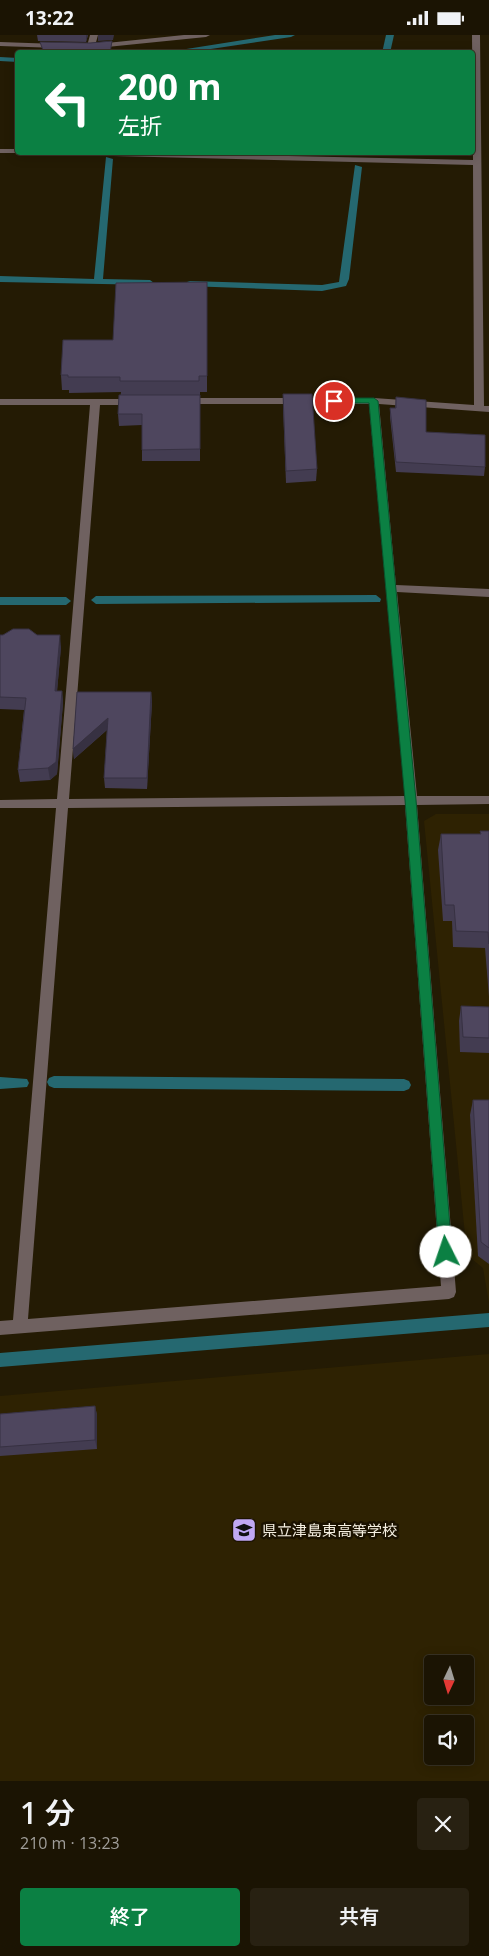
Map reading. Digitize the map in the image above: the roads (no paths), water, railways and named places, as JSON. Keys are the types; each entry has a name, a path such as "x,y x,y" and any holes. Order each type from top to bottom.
{"street":[{"path":"91,46 94,35"},
{"path":"82,46 206,35"},
{"path":"175,401 374,401 484,408 478,225 479,96 476,35"},
{"path":"0,44 63,46"},
{"path":"0,151 15,151"},
{"path":"153,155 477,163"},
{"path":"478,225 489,226"},
{"path":"0,1328 449,1291 411,800 374,401"},
{"path":"0,402 145,402"},
{"path":"20,1327 96,402"},
{"path":"391,588 489,593"},
{"path":"0,804 489,800"}],"waterway":[{"path":"185,50 291,35"},
{"path":"387,50 390,35"},
{"path":"0,59 15,60"},
{"path":"98,282 109,159"},
{"path":"190,284 322,288 343,284 358,167"},
{"path":"0,279 98,282"},
{"path":"98,282 150,283"},
{"path":"96,600 376,599"},
{"path":"0,601 66,601"},
{"path":"54,1082 404,1085"},
{"path":"0,1083 22,1083"},
{"path":"0,1360 489,1320"}],"place":[{"name":"県立津島東高等学校","path":"244,1530"}]}
